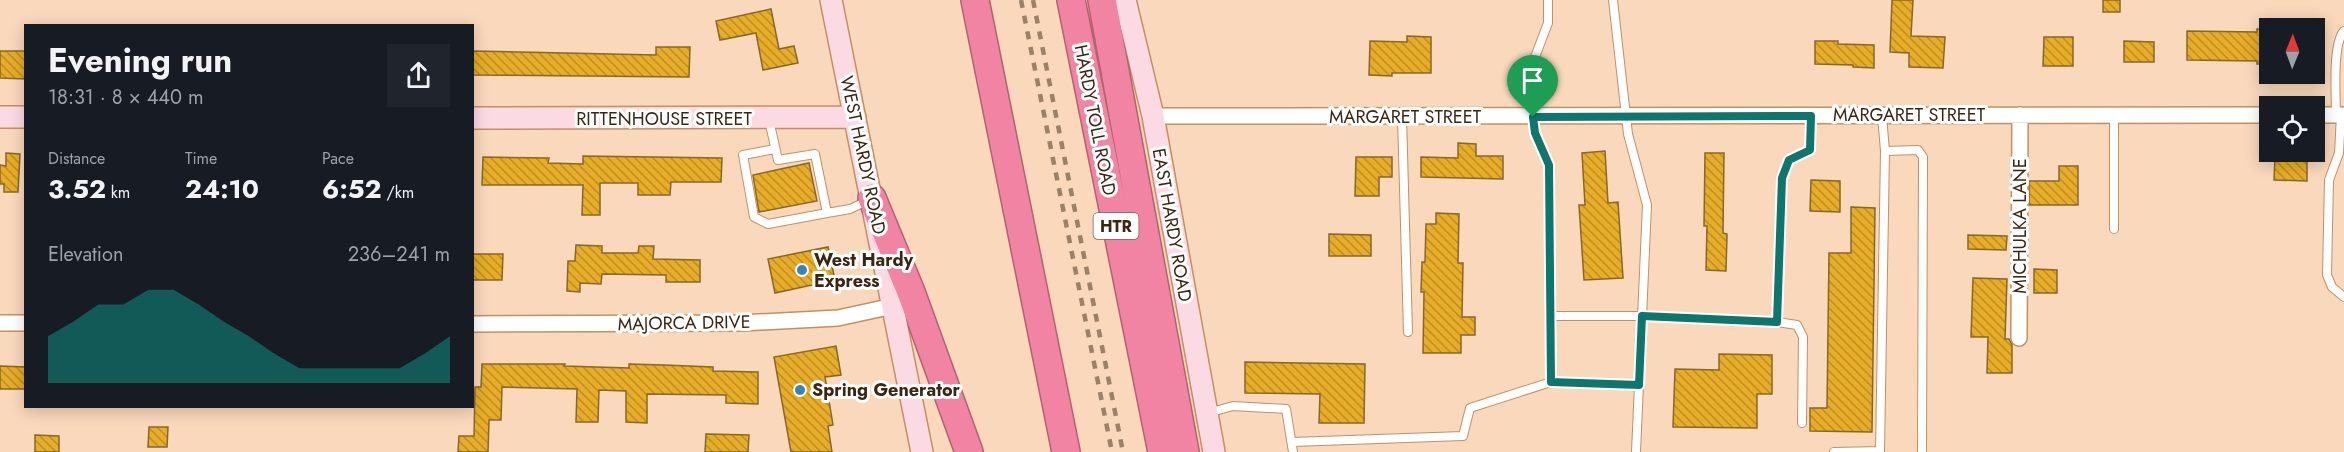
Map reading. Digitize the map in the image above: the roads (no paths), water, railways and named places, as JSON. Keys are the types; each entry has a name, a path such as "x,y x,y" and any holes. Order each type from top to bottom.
{"highway":[{"path":"975,0 1065,452"},
{"name":"HARDY TOLL ROAD","path":"1071,0 1162,452"},
{"path":"1102,0 1185,452"},
{"path":"872,198 915,302 969,452"}],"main road":[{"name":"WEST HARDY ROAD","path":"831,0 922,452"},
{"name":"EAST HARDY ROAD","path":"1125,0 1153,116 1214,452"},
{"path":"0,117 24,117"},
{"name":"RITTENHOUSE STREET","path":"474,118 855,117"}],"street":[{"name":"MICHULKA LANE","path":"2019,338 2020,115"},
{"name":"MARGARET STREET","path":"1153,116 2259,115"},
{"name":"MAJORCA DRIVE","path":"474,324 784,321 838,318 893,306"},
{"path":"0,323 24,323"}],"lane":[{"path":"1548,0 1548,23 1535,57 1528,90 1530,117 1549,165 1551,382"},
{"path":"1613,0 1628,134 1647,205 1636,452 1641,452"},
{"path":"2344,31 2339,37 2338,48 2339,153 2329,180 2327,275 2332,287 2344,297"},
{"path":"2114,115 2114,229"},
{"path":"1777,322 1782,178 1789,160 1810,150 1811,116"},
{"path":"1834,452 1880,452 1884,151 1882,116"},
{"path":"1402,117 1408,332"},
{"path":"769,119 778,160 815,154 826,213"},
{"path":"775,149 743,155 754,217 768,224 850,209 872,198"},
{"path":"1884,151 1918,150 1923,157 1922,452"},
{"path":"1550,316 1642,316 1777,322 1797,325 1803,338 1802,423"},
{"path":"1292,442 1463,436 1470,408 1551,382 1639,385"},
{"path":"1206,413 1233,406 1286,409 1293,452"}],"railway":[{"path":"1021,0 1112,452"},
{"path":"1033,0 1123,452"}],"place":[{"name":"West Hardy Express","path":"802,270"},
{"name":"Spring Generator","path":"800,390"}]}
